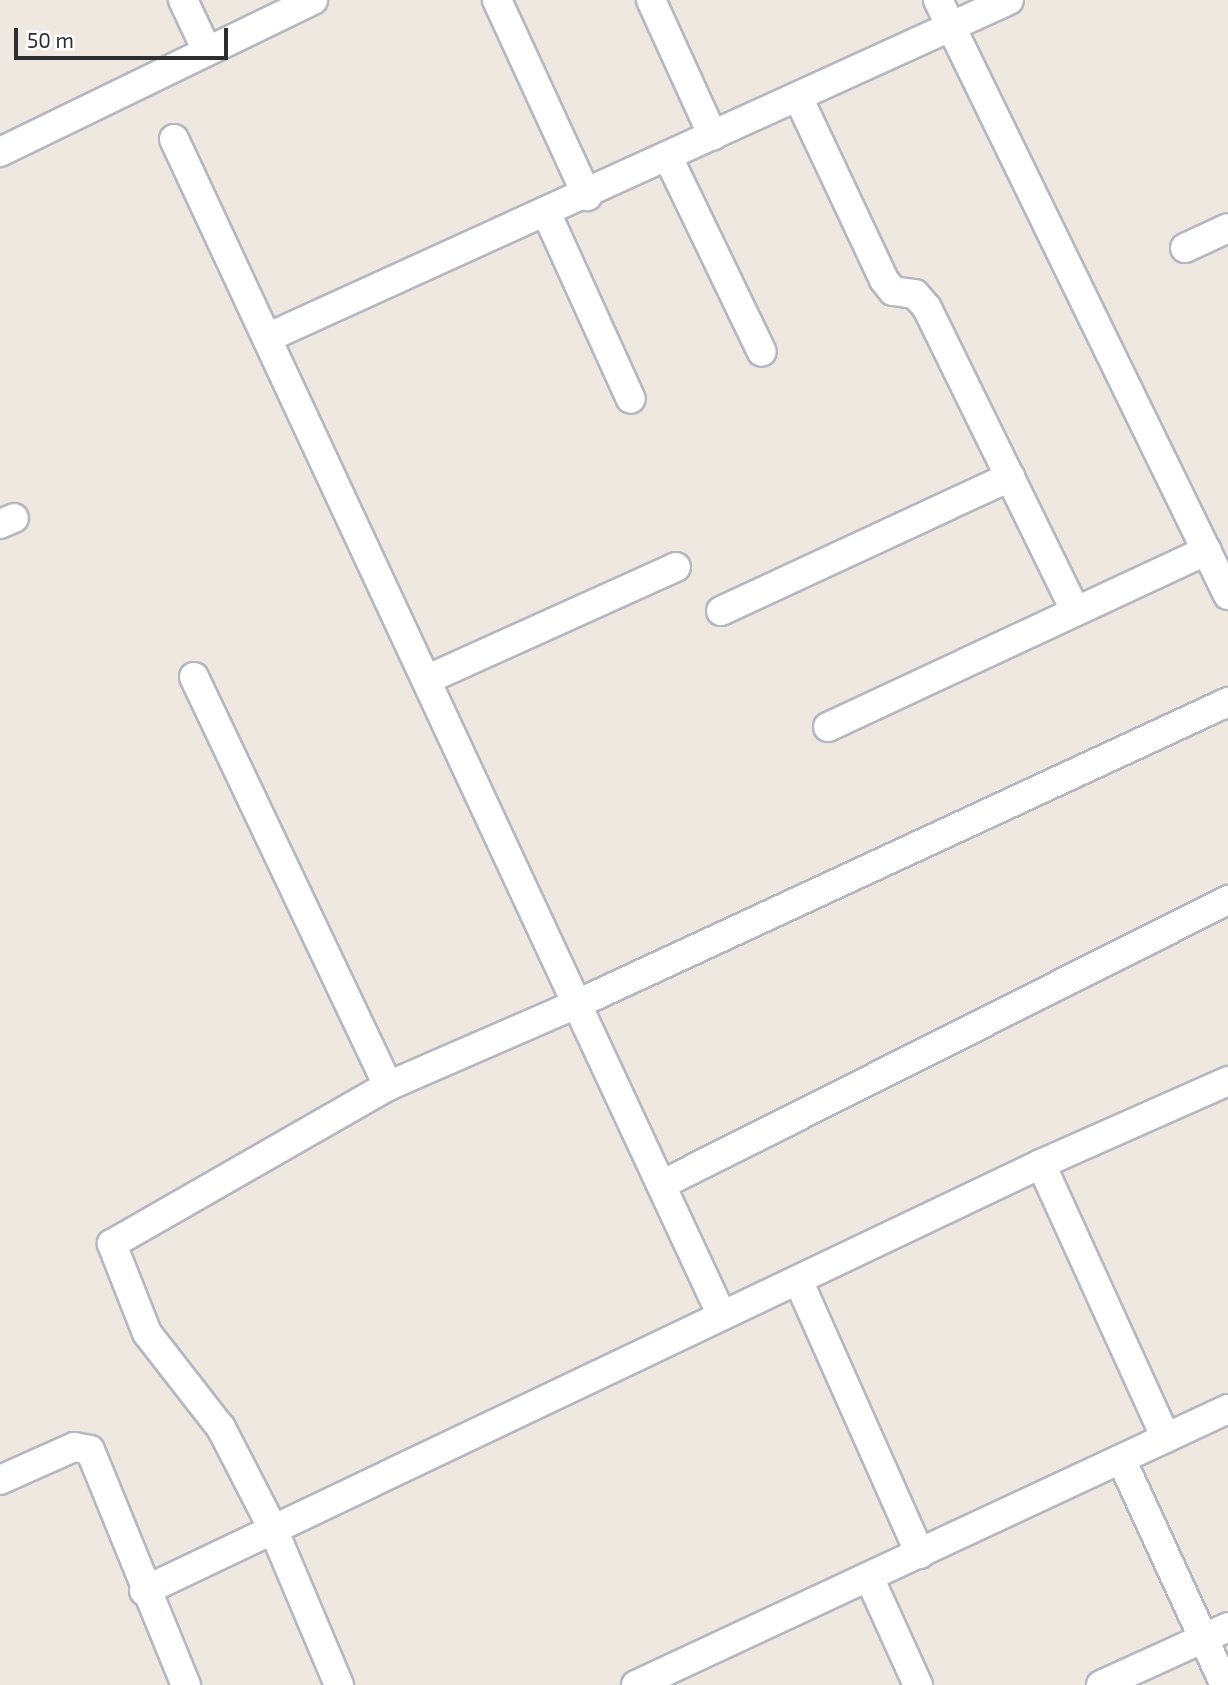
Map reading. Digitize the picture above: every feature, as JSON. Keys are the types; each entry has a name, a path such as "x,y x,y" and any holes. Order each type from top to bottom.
{"street":[{"path":"183,0 207,51"},
{"path":"0,152 313,0"},
{"path":"497,0 587,195"},
{"path":"651,0 713,136"},
{"path":"938,0 1228,594"},
{"path":"269,337 587,195 1009,0"},
{"path":"798,97 884,279 893,291 915,294 927,308 1075,610"},
{"path":"174,139 269,337 722,1316"},
{"path":"668,158 762,352"},
{"path":"546,212 631,399"},
{"path":"1185,248 1228,228"},
{"path":"721,611 1010,477"},
{"path":"828,727 1207,550"},
{"path":"428,679 676,567"},
{"path":"194,677 388,1086"},
{"path":"339,1685 273,1529 221,1428 147,1333 112,1244 388,1086 577,1004 1228,702"},
{"path":"661,1185 1228,900"},
{"path":"144,1591 1041,1164 1228,1081"},
{"path":"1041,1164 1166,1438"},
{"path":"798,1279 920,1554"},
{"path":"636,1685 1228,1409"},
{"path":"0,1480 74,1447 90,1450 144,1591 186,1685"},
{"path":"1121,1459 1216,1633 1225,1685"},
{"path":"869,1577 918,1685"},
{"path":"1101,1685 1216,1633"}]}
